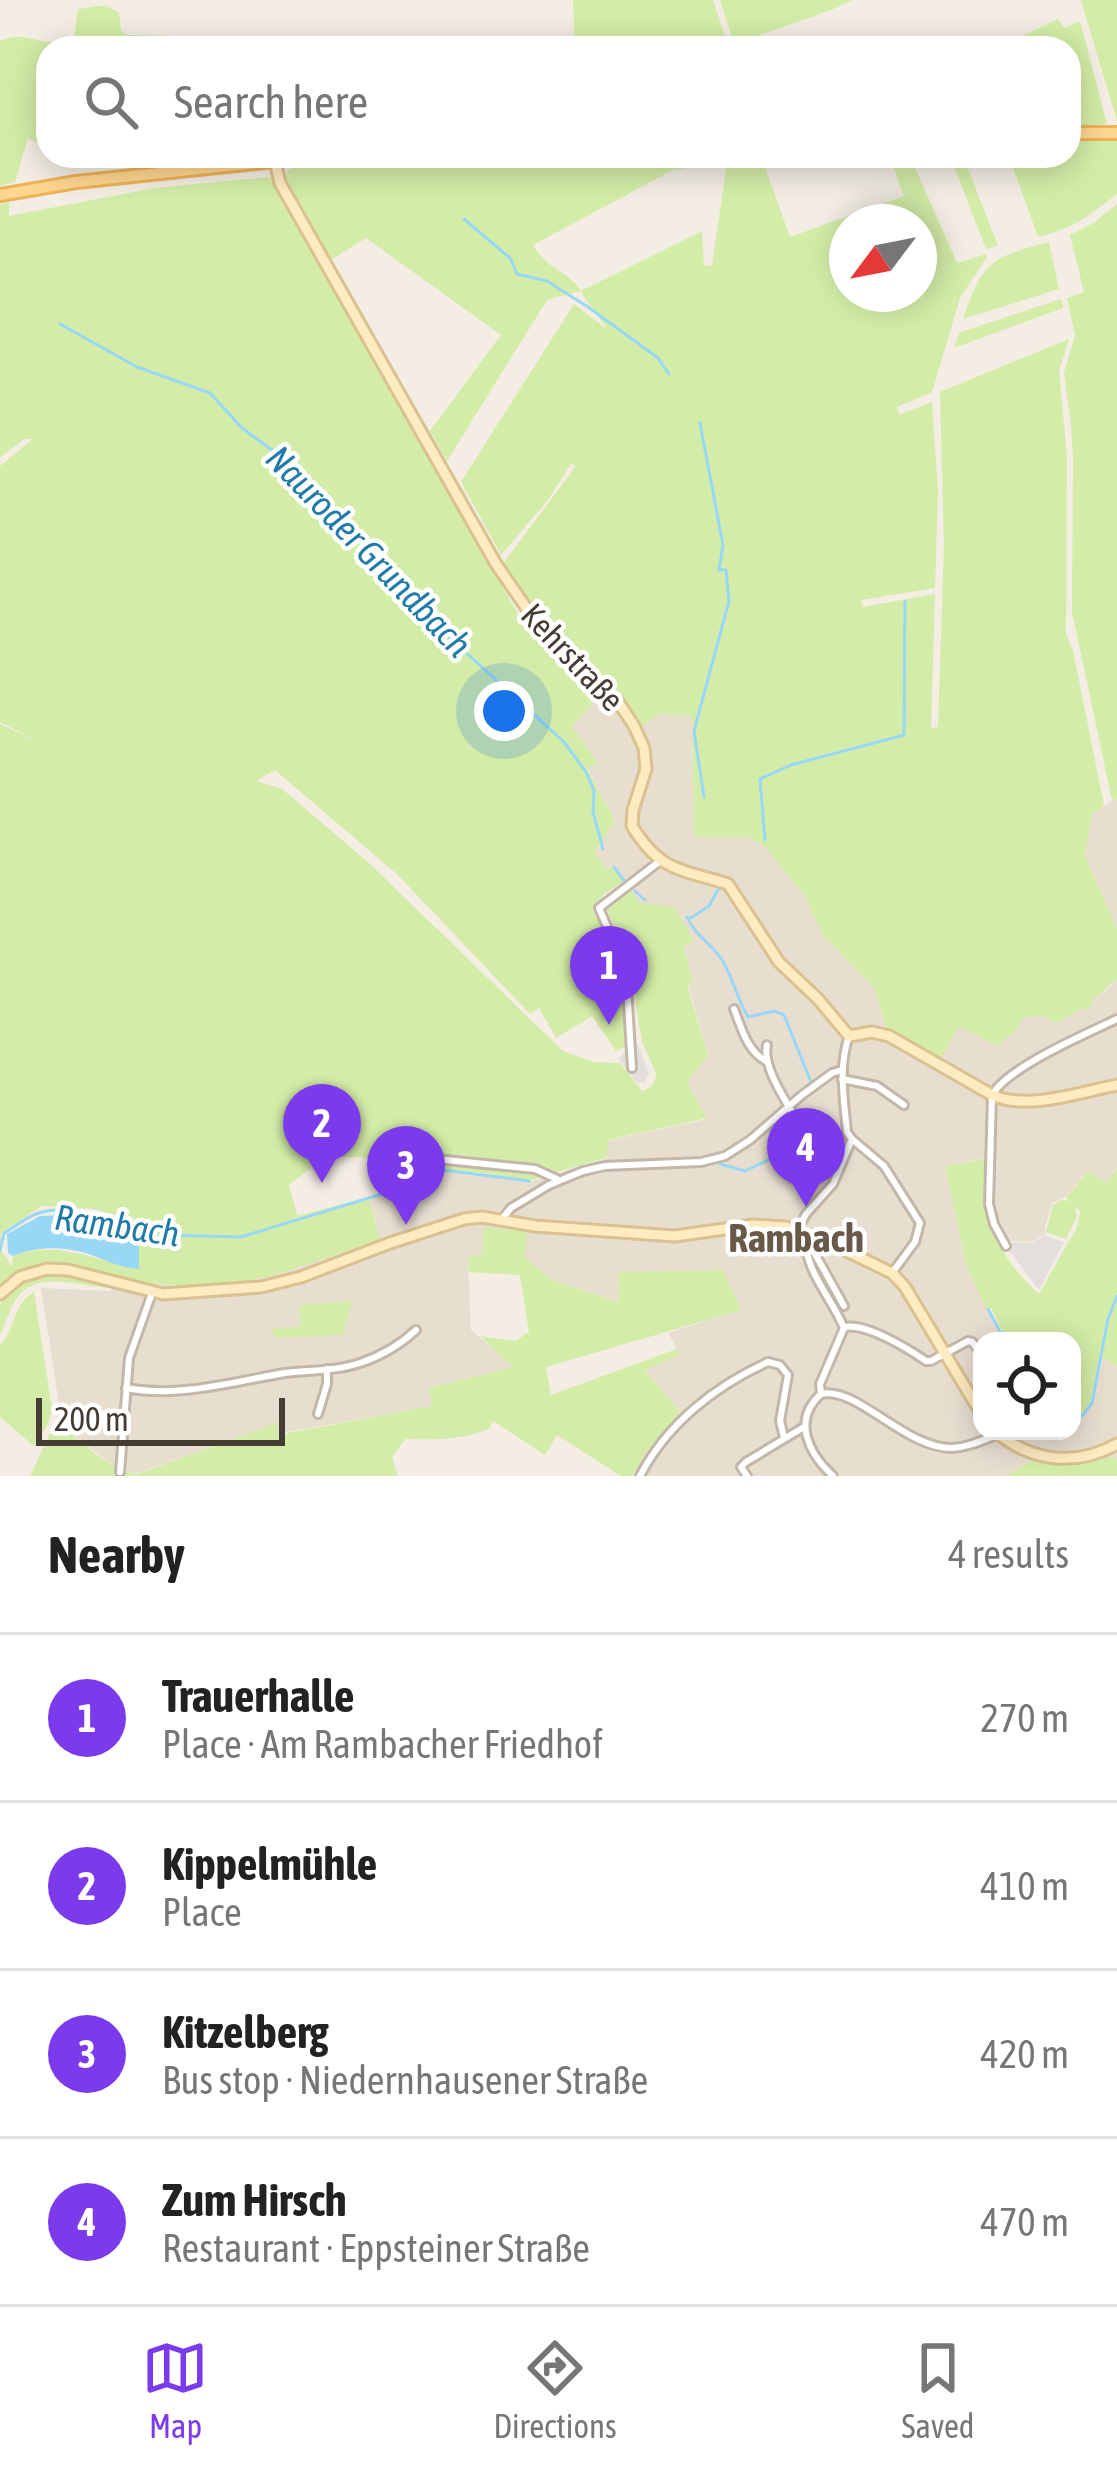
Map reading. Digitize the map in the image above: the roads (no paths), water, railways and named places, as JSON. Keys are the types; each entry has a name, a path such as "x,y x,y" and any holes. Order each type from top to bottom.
{"main road":[{"path":"1081,134 1117,133"},
{"path":"0,195 209,168"}],"street":[{"name":"Kehrstraße","path":"277,168 280,183 496,564 543,632 617,700 634,726 644,748 646,769 632,826 660,861"},
{"path":"632,1068 626,970 598,908 660,861 678,871 728,884 779,962 849,1036"},
{"path":"734,1009 749,1045 766,1061"},
{"path":"1006,1246 988,1204 992,1095 1007,1079 1066,1043 1117,1019"},
{"path":"849,1036 877,1033 897,1039 1010,1102 1117,1084"},
{"path":"849,1036 842,1074 848,1132 884,1166 920,1223 915,1242 892,1273"},
{"path":"767,1046 766,1061 808,1143"},
{"path":"501,1220 511,1208 559,1180 605,1166 719,1159 751,1140 832,1073 877,1086 904,1105"},
{"path":"844,1328 811,1268 806,1214 833,1184 852,1139"},
{"path":"425,1158 535,1169 559,1180"},
{"path":"0,1294 28,1274 59,1269 152,1293 275,1285 464,1219 675,1236 763,1225 806,1233 892,1273 973,1400"},
{"path":"806,1233 844,1306"},
{"path":"120,1472 131,1347 152,1293"},
{"path":"844,1328 855,1326 900,1344 926,1361 973,1342"},
{"path":"821,1394 820,1384 844,1328"},
{"path":"126,1388 151,1393 184,1391 327,1369 374,1358 416,1330"},
{"path":"640,1476 666,1437 695,1407 768,1362 780,1365 788,1375 780,1421 784,1437"},
{"path":"318,1414 327,1369"},
{"path":"832,1476 814,1457 807,1441 808,1408 821,1394 847,1397 910,1437 932,1445 962,1447 978,1440"},
{"path":"747,1476 741,1467 746,1462 805,1426"},
{"path":"1009,1440 1026,1451 1057,1459 1089,1456 1117,1444"}],"water":[{"path":"66,1215 139,1231 139,1269 65,1249 8,1253 7,1234 40,1216"}],"waterway":[{"path":"464,219 510,258 517,274 547,281 588,307 658,358 669,374"},
{"name":"Nauroder Grundbach","path":"60,324 137,367 210,393 242,428 276,453 386,564 438,627 564,742 594,790 593,812 603,849"},
{"path":"700,423 723,545 719,570 726,570 729,601 694,731 704,797"},
{"path":"765,840 760,779 791,765 904,735 905,601"},
{"path":"614,867 625,882"},
{"path":"689,919 709,906 720,886"},
{"path":"635,891 645,900"},
{"path":"687,917 724,963 748,1017 774,1011 784,1015 811,1082"},
{"name":"Rambach","path":"720,1164 745,1171 800,1145"},
{"name":"Rambach","path":"0,1251 4,1233 52,1210 157,1228 162,1235 241,1237 382,1194 395,1180 435,1169 529,1181"},
{"name":"Rambach","path":"1081,1416 1092,1403 1117,1296"},
{"name":"Rambach","path":"988,1309 1000,1332"}],"place":[{"name":"Trauerhalle","path":"609,1025"},
{"name":"Kippelmühle","path":"322,1183"},
{"name":"Zum Hirsch","path":"806,1207"},
{"name":"Kitzelberg","path":"406,1225"}],"district":[{"name":"Rambach","path":"796,1238"}]}
